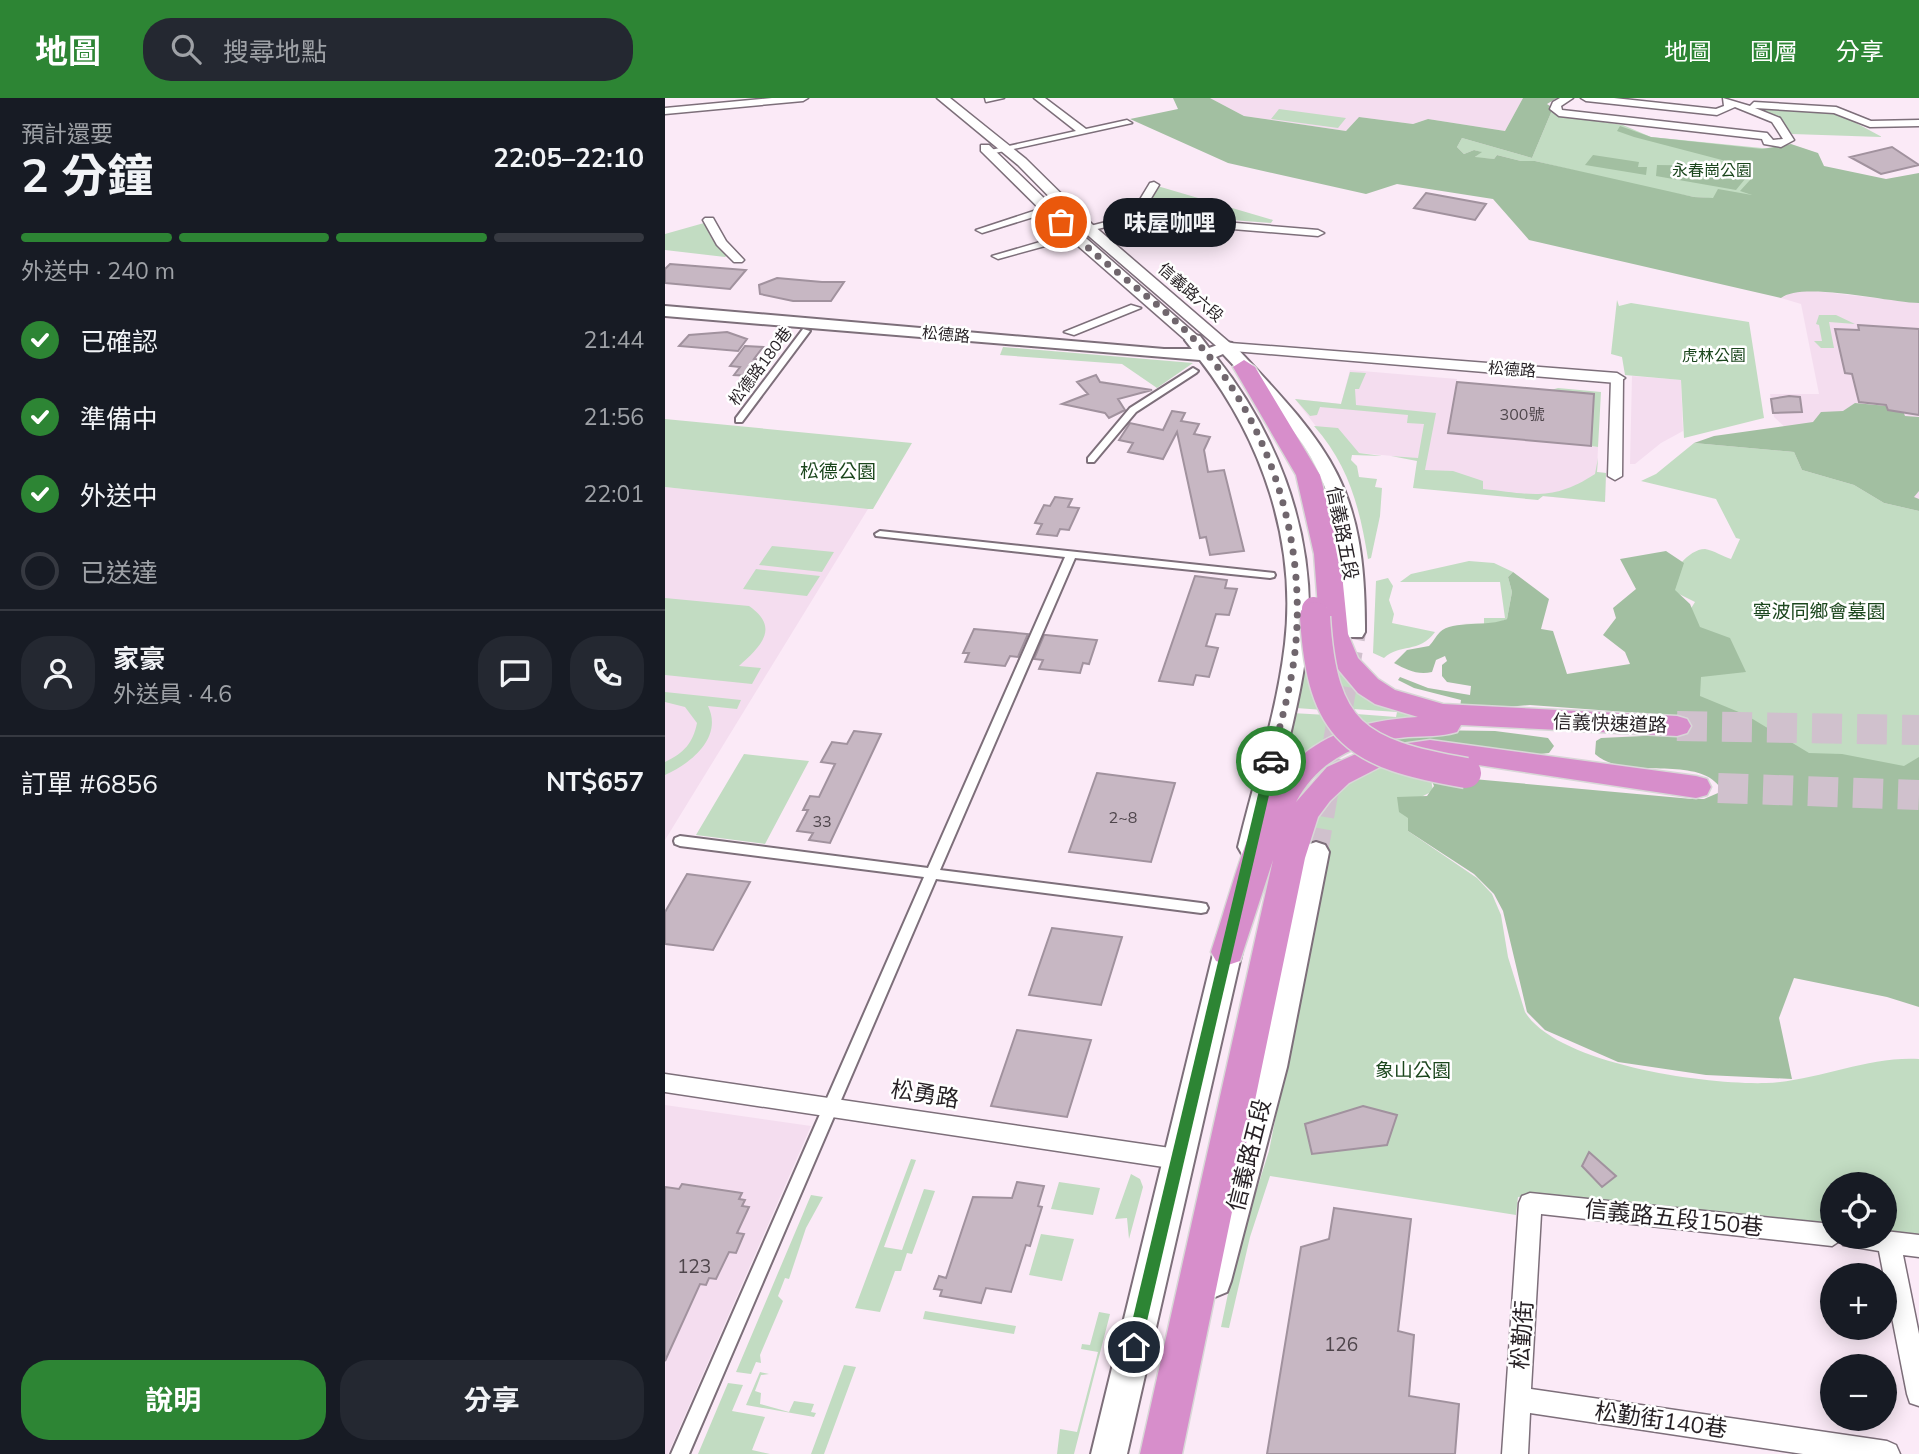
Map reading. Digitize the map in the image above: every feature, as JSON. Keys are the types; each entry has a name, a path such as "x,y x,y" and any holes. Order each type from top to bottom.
{"highway":[{"path":"1161,1454 1289,858 1304,814 1319,793 1338,775 1377,756 1430,750 1570,767 1707,788 1589,783 1423,767 1395,759 1371,747 1346,728 1330,706 1321,684 1315,650 1311,540 1293,476 1233,371"},
{"path":"1233,371 1308,475 1327,554 1333,634 1346,662 1369,686 1407,705 1443,714 1554,720"},
{"path":"1554,720 1570,767"},
{"path":"1228,951 1280,803 1297,775 1311,760 1353,738 1387,730 1554,720"},
{"name":"信義快速道路","path":"1554,720 1677,726"}],"main road":[{"name":"松德路","path":"665,300 1161,341 1194,340 1226,347"},
{"name":"松德路","path":"665,311 1206,355 1226,347"},
{"name":"信義路五段","path":"1194,340 1206,355 1233,371 1298,424 1333,481 1352,564 1354,632"},
{"name":"信義路五段","path":"1109,1454 1287,695 1296,641 1292,540 1275,479 1226,347"},
{"name":"信義路五段","path":"1168,1454 1272,1068 1316,852"}],"street":[{"path":"687,98 697,109"},
{"path":"665,111 803,98"},
{"name":"信義路六段","path":"929,98 1074,235 1194,340"},
{"name":"信義路六段","path":"943,98 1006,149 1088,228 1226,347"},
{"path":"1039,98 1082,131"},
{"path":"1568,98 1556,104 1555,109 1559,113 1767,136 1768,142 1787,143 1788,136 1776,120 1734,103 1717,112 1586,98"},
{"path":"1700,98 1734,103 1827,108 1870,124 1919,123"},
{"path":"1821,98 1832,98"},
{"path":"990,153 1127,123"},
{"path":"1134,218 1154,185"},
{"path":"982,230 1049,209"},
{"path":"1088,228 1134,218 1318,233"},
{"path":"709,220 721,243 739,261"},
{"path":"997,256 1074,235"},
{"path":"1070,332 1135,308"},
{"name":"松德路180巷","path":"739,419 806,331"},
{"name":"松德路","path":"1226,347 1616,378 1615,476"},
{"path":"1091,460 1133,410 1193,371"},
{"path":"880,534 1270,575"},
{"path":"681,1454 1071,554"},
{"path":"680,841 1201,908"},
{"name":"松勇路","path":"665,1083 1177,1159"},
{"name":"信義路五段150巷","path":"1530,1217 1530,1203 1820,1234"},
{"name":"松勤街","path":"1515,1454 1530,1217"},
{"path":"1897,1243 1919,1246"},
{"path":"1890,1249 1919,1394"},
{"name":"松勤街140巷","path":"1518,1399 1887,1454"}],"shaded area":[{"path":"1210,98 1523,98 1505,131 1428,119 1413,124 1359,117 1346,131 1244,116"},
{"path":"1798,289 1919,303 1919,506 1799,440 1774,417 1770,394 1819,394 1801,304 1781,298"},
{"path":"1350,370 1457,379 1448,433 1598,447 1597,472 1606,473 1605,502 1422,485 1427,459 1359,453 1338,455 1295,399 1341,404"},
{"path":"1632,376 1681,380 1683,431 1661,443 1635,464 1630,464"},
{"path":"665,487 868,509 665,840"},
{"path":"665,1105 811,1126 668,1454 665,1454"}],"green space":[{"path":"1173,98 1210,98 1244,116 1346,131 1359,117 1413,124 1428,119 1505,131 1523,98 1557,98 1547,104 1553,108 1532,158 1462,138 1457,147 1464,154 1474,150 1482,152 1475,157 1494,159 1497,155 1521,161 1535,161 1694,197 1713,198 1718,189 1752,195 1740,191 1750,180 1745,166 1634,137 1617,131 1620,126 1651,137 1762,149 1791,144 1818,153 1824,166 1886,179 1919,173 1919,303 1807,291 1791,293 1781,298 1529,240 1493,199 1397,184 1366,194 1228,163 1130,119 1178,109"},
{"name":"永春崗公園","path":"1553,108 1557,115 1623,125 1651,137 1772,149 1750,201 1694,197 1497,155 1494,159 1474,158 1481,152 1474,150 1464,154 1457,147 1462,138 1532,158"},
{"path":"1815,108 1843,116 1882,137 1792,134 1785,125 1761,109"},
{"path":"1279,109 1346,118 1338,128 1271,119"},
{"path":"1593,155 1639,162 1638,167 1647,167 1646,175 1585,165"},
{"path":"1657,165 1731,166 1724,175 1741,177 1743,174 1737,170 1742,168 1745,179 1736,190 1656,176"},
{"path":"1154,185 1273,220 1271,223 1139,213"},
{"path":"704,223 712,239 728,255 725,257 665,250 665,234"},
{"name":"虎林公園","path":"1617,300 1619,306 1631,303 1749,322 1764,418 1684,438 1681,380 1625,375 1622,357 1611,354"},
{"path":"1819,315 1836,315 1855,324 1829,322 1834,348 1821,348 1814,341 1822,341 1819,325 1816,324"},
{"path":"1003,347 1193,363 1157,388 1122,364 1000,355"},
{"path":"1350,372 1366,373 1359,389 1355,389 1356,405 1436,413 1425,470 1453,471 1483,481 1483,489 1541,494 1566,489 1595,474 1598,458 1597,472 1606,473 1605,502 1543,496 1538,500 1413,488 1417,461 1391,456 1418,458 1424,424 1407,423 1408,415 1320,407 1317,415 1310,416 1295,399 1341,404"},
{"path":"1558,388 1601,392 1598,447 1591,446 1593,394 1551,390"},
{"path":"1855,403 1887,406 1888,410 1903,411 1905,416 1919,417 1919,491 1914,497 1919,499 1919,511 1884,503 1854,485 1802,470 1794,452 1694,443 1714,436 1813,422 1821,412 1843,411"},
{"name":"松德公園","path":"665,419 912,443 873,509 868,509 665,487"},
{"path":"1314,426 1338,428 1359,453 1382,456 1352,455 1351,460 1357,466 1359,477 1377,479 1375,487 1382,488 1380,516 1371,558 1368,559 1351,488 1336,456"},
{"name":"寧波同鄉會墓園","path":"1694,443 1794,452 1802,470 1854,485 1884,503 1919,511 1919,767 1899,774 1811,757 1701,703 1693,673 1704,634 1691,620 1690,610 1695,602 1665,587 1676,569 1692,553 1705,549 1731,559 1740,539 1736,538 1716,499 1641,481 1656,474"},
{"path":"1299,476 1313,516 1320,548 1330,633 1338,656 1353,677 1376,696 1411,712 1414,716 1411,719 1356,727 1343,713 1396,717 1397,712 1339,708 1331,691 1321,638 1317,542"},
{"path":"772,546 834,552 822,572 759,565"},
{"path":"1666,551 1684,563 1675,590 1690,604 1700,627 1730,638 1746,672 1701,677 1700,696 1746,715 1809,753 1842,754 1904,766 1919,757 1919,1007 1887,997 1794,978 1779,1018 1792,1079 1706,1075 1618,1062 1545,1030 1527,1012 1503,911 1494,894 1474,874 1408,831 1408,818 1399,812 1397,797 1427,796 1434,786 1431,779 1451,777 1692,799 1704,799 1718,793 1719,786 1708,777 1694,772 1623,766 1608,762 1595,754 1596,741 1601,738 1664,735 1672,718 1667,715 1530,705 1460,708 1461,700 1414,688 1398,680 1400,677 1428,688 1470,695 1471,686 1447,682 1442,676 1442,665 1447,661 1445,656 1436,660 1432,672 1427,673 1412,671 1394,663 1407,650 1429,646 1446,628 1507,619 1512,592 1508,577 1513,572 1549,599 1541,629 1553,631 1567,674 1630,664 1625,652 1603,635 1616,618 1613,608 1636,589 1620,559"},
{"path":"1469,561 1494,563 1513,572 1508,577 1512,592 1507,619 1494,625 1460,623 1484,624 1484,618 1505,618 1500,582 1400,582 1411,574"},
{"path":"756,569 820,576 807,596 743,589"},
{"path":"1388,578 1393,586 1389,600 1394,614 1392,623 1435,632 1423,643 1390,653 1384,658 1373,653 1376,581"},
{"path":"665,598 749,606 759,614 764,622 764,637 754,652 739,666 761,668 752,684 665,675"},
{"path":"1307,612 1324,710 1296,708"},
{"path":"665,692 741,700 737,709 708,706 712,717 711,728 702,748 685,764 665,775 665,762 687,747 697,723 685,707 665,702"},
{"path":"1292,713 1327,715 1343,732 1311,748 1280,778"},
{"path":"1426,730 1495,731 1548,738 1554,746 1549,753 1532,755 1390,749 1392,735"},
{"path":"744,754 809,761 765,844 696,835"},
{"name":"象山公園","path":"1394,763 1431,779 1433,791 1417,799 1408,831 1477,878 1492,894 1501,915 1508,957 1525,1012 1542,1030 1568,1046 1636,1068 1740,1083 1785,1081 1880,1061 1919,1059 1919,1240 1897,1238 1897,1172 1820,1172 1820,1230 1518,1197 1516,1215 1270,1176 1250,1237 1229,1328 1221,1327 1237,1251 1269,1151 1327,854 1304,851 1318,818 1335,793 1359,775"},
{"path":"911,1159 916,1160 884,1247 902,1250 924,1189 935,1191 912,1254 907,1253 901,1271 895,1271 880,1312 855,1308"},
{"path":"808,1171 812,1172 691,1454 687,1454"},
{"path":"1131,1174 1140,1179 1143,1187 1129,1239 1127,1218 1115,1219"},
{"path":"1059,1182 1100,1188 1093,1215 1051,1209"},
{"path":"811,1195 823,1197 806,1228 789,1279 785,1278 778,1296 783,1301 760,1355 761,1363 756,1362 751,1374 736,1372"},
{"path":"1041,1234 1074,1239 1062,1281 1029,1275"},
{"path":"925,1311 1016,1326 1014,1334 923,1319"},
{"path":"1099,1312 1110,1314 1074,1454 1057,1454 1060,1429 1077,1432 1098,1352 1081,1349 1082,1344 1090,1345"},
{"path":"844,1365 856,1367 824,1454 811,1454"},
{"path":"760,1372 769,1374 761,1375 755,1391 761,1393 760,1404 789,1412 794,1401 814,1404 811,1412 816,1413 814,1417 746,1405"},
{"path":"728,1383 743,1385 732,1411 765,1417 752,1450 770,1454 698,1454"}],"building":[{"path":"1892,147 1919,165 1881,174 1850,157"},
{"path":"1426,193 1486,204 1475,220 1414,208"},
{"path":"670,264 746,270 730,289 665,283 665,269"},
{"path":"777,278 844,282 831,301 793,301 760,294 759,285"},
{"path":"1858,325 1919,329 1919,415 1888,410 1886,405 1859,402 1852,374 1845,373 1835,329 1859,330"},
{"path":"727,332 747,339 738,351 679,346 689,335"},
{"path":"745,346 763,347 754,359 763,360 751,376 734,375 740,367 730,366"},
{"path":"1096,375 1100,382 1152,390 1118,399 1125,410 1109,418 1105,413 1062,404 1088,394 1077,382"},
{"path":"1457,382 1594,394 1591,446 1448,433"},
{"path":"1800,397 1802,412 1773,413 1771,399"},
{"path":"1172,411 1185,413 1181,421 1199,424 1194,434 1210,437 1204,450 1208,472 1224,470 1244,551 1210,555 1206,537 1200,538 1177,432 1163,459 1128,452 1133,443 1119,440 1130,423 1163,430"},
{"path":"1055,497 1072,499 1068,507 1079,508 1069,530 1060,529 1057,536 1037,534 1042,524 1035,523 1044,505 1050,506"},
{"path":"1195,576 1227,580 1225,588 1237,589 1229,615 1216,614 1206,646 1218,648 1209,677 1196,675 1193,685 1159,681"},
{"path":"974,629 1028,634 1018,657 1010,656 1005,666 965,662 969,653 963,653"},
{"path":"1044,635 1097,640 1089,664 1083,663 1080,673 1039,669 1043,660 1034,659"},
{"path":"854,731 881,734 830,843 809,840 813,833 797,831 808,810 803,810 810,796 819,797 835,764 821,762 832,742 847,744"},
{"path":"1097,773 1175,783 1151,862 1069,852"},
{"path":"687,874 750,882 713,950 665,944 665,912"},
{"path":"1052,928 1122,937 1101,1005 1029,995"},
{"path":"1017,1030 1091,1040 1067,1117 991,1106"},
{"path":"1363,1106 1397,1115 1387,1145 1312,1154 1305,1124"},
{"path":"1589,1152 1616,1176 1602,1187 1582,1166"},
{"path":"1017,1182 1044,1186 1038,1206 1042,1207 1030,1246 1026,1245 1011,1292 986,1288 981,1303 940,1296 942,1290 934,1289 939,1276 946,1278 973,1197 1012,1198"},
{"path":"682,1184 742,1193 739,1199 745,1200 742,1206 749,1207 737,1233 744,1234 736,1253 729,1252 716,1279 709,1278 706,1285 700,1284 665,1361 665,1187 679,1189"},
{"path":"1334,1208 1411,1219 1398,1331 1414,1335 1409,1396 1459,1404 1455,1454 1267,1454 1301,1247 1329,1239"}],"tunnel":[{"path":"1316,852 1354,632"},
{"path":"1677,726 1919,730"},
{"path":"1718,788 1919,795"}],"way so far":[{"path":"1061,222 1194,340 1223,375 1257,430 1275,479 1292,540 1296,609 1296,641 1290,678 1271,761"}],"place":[{"name":"味屋咖哩","path":"1061,222"}],"route":[{"path":"1134,1347 1177,1159 1203,1062 1271,761"}]}
